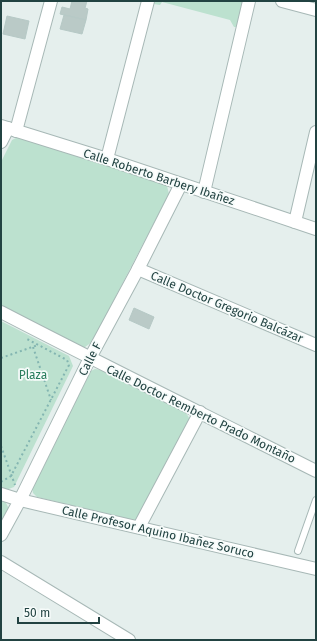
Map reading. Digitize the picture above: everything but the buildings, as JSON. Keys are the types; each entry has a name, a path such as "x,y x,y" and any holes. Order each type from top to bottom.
{"street":[{"path":"1,142 8,128 51,1"},
{"path":"107,159 148,1"},
{"path":"204,192 249,1"},
{"path":"282,1 316,10"},
{"name":"Calle Roberto Barbery Ibañez","path":"8,128 107,159 316,230"},
{"path":"295,222 316,132"},
{"name":"Calle F","path":"1,536 90,358 138,269 181,184"},
{"name":"Calle Doctor Gregorio Balcázar","path":"138,269 316,345"},
{"name":"Calle Doctor Remberto Prado Montaño","path":"1,312 316,471"},
{"path":"139,527 200,412"},
{"name":"Calle Profesor Aquino Ibañez Soruco","path":"1,494 20,500 316,569"},
{"path":"1,562 129,640"}],"lane":[{"path":"298,551 316,500"}],"path":[{"path":"1,482 11,476 69,365 66,360 19,335"},
{"path":"1,358 38,345"},
{"path":"33,347 50,400"},
{"path":"1,446 11,476"}],"green space":[{"path":"155,1 243,1 237,27 234,27 230,20 162,2 160,5 154,4"},
{"path":"18,137 162,180 167,186 169,194 92,342 85,347 80,347 1,306 1,162 12,140"},
{"name":"Plaza","path":"1,321 69,356 73,366 14,487 6,490 1,489"},
{"path":"95,369 102,370 185,412 190,420 137,519 134,520 37,497 33,493 32,487 91,371"},
{"path":"1,500 5,501 9,509 1,524"}]}
